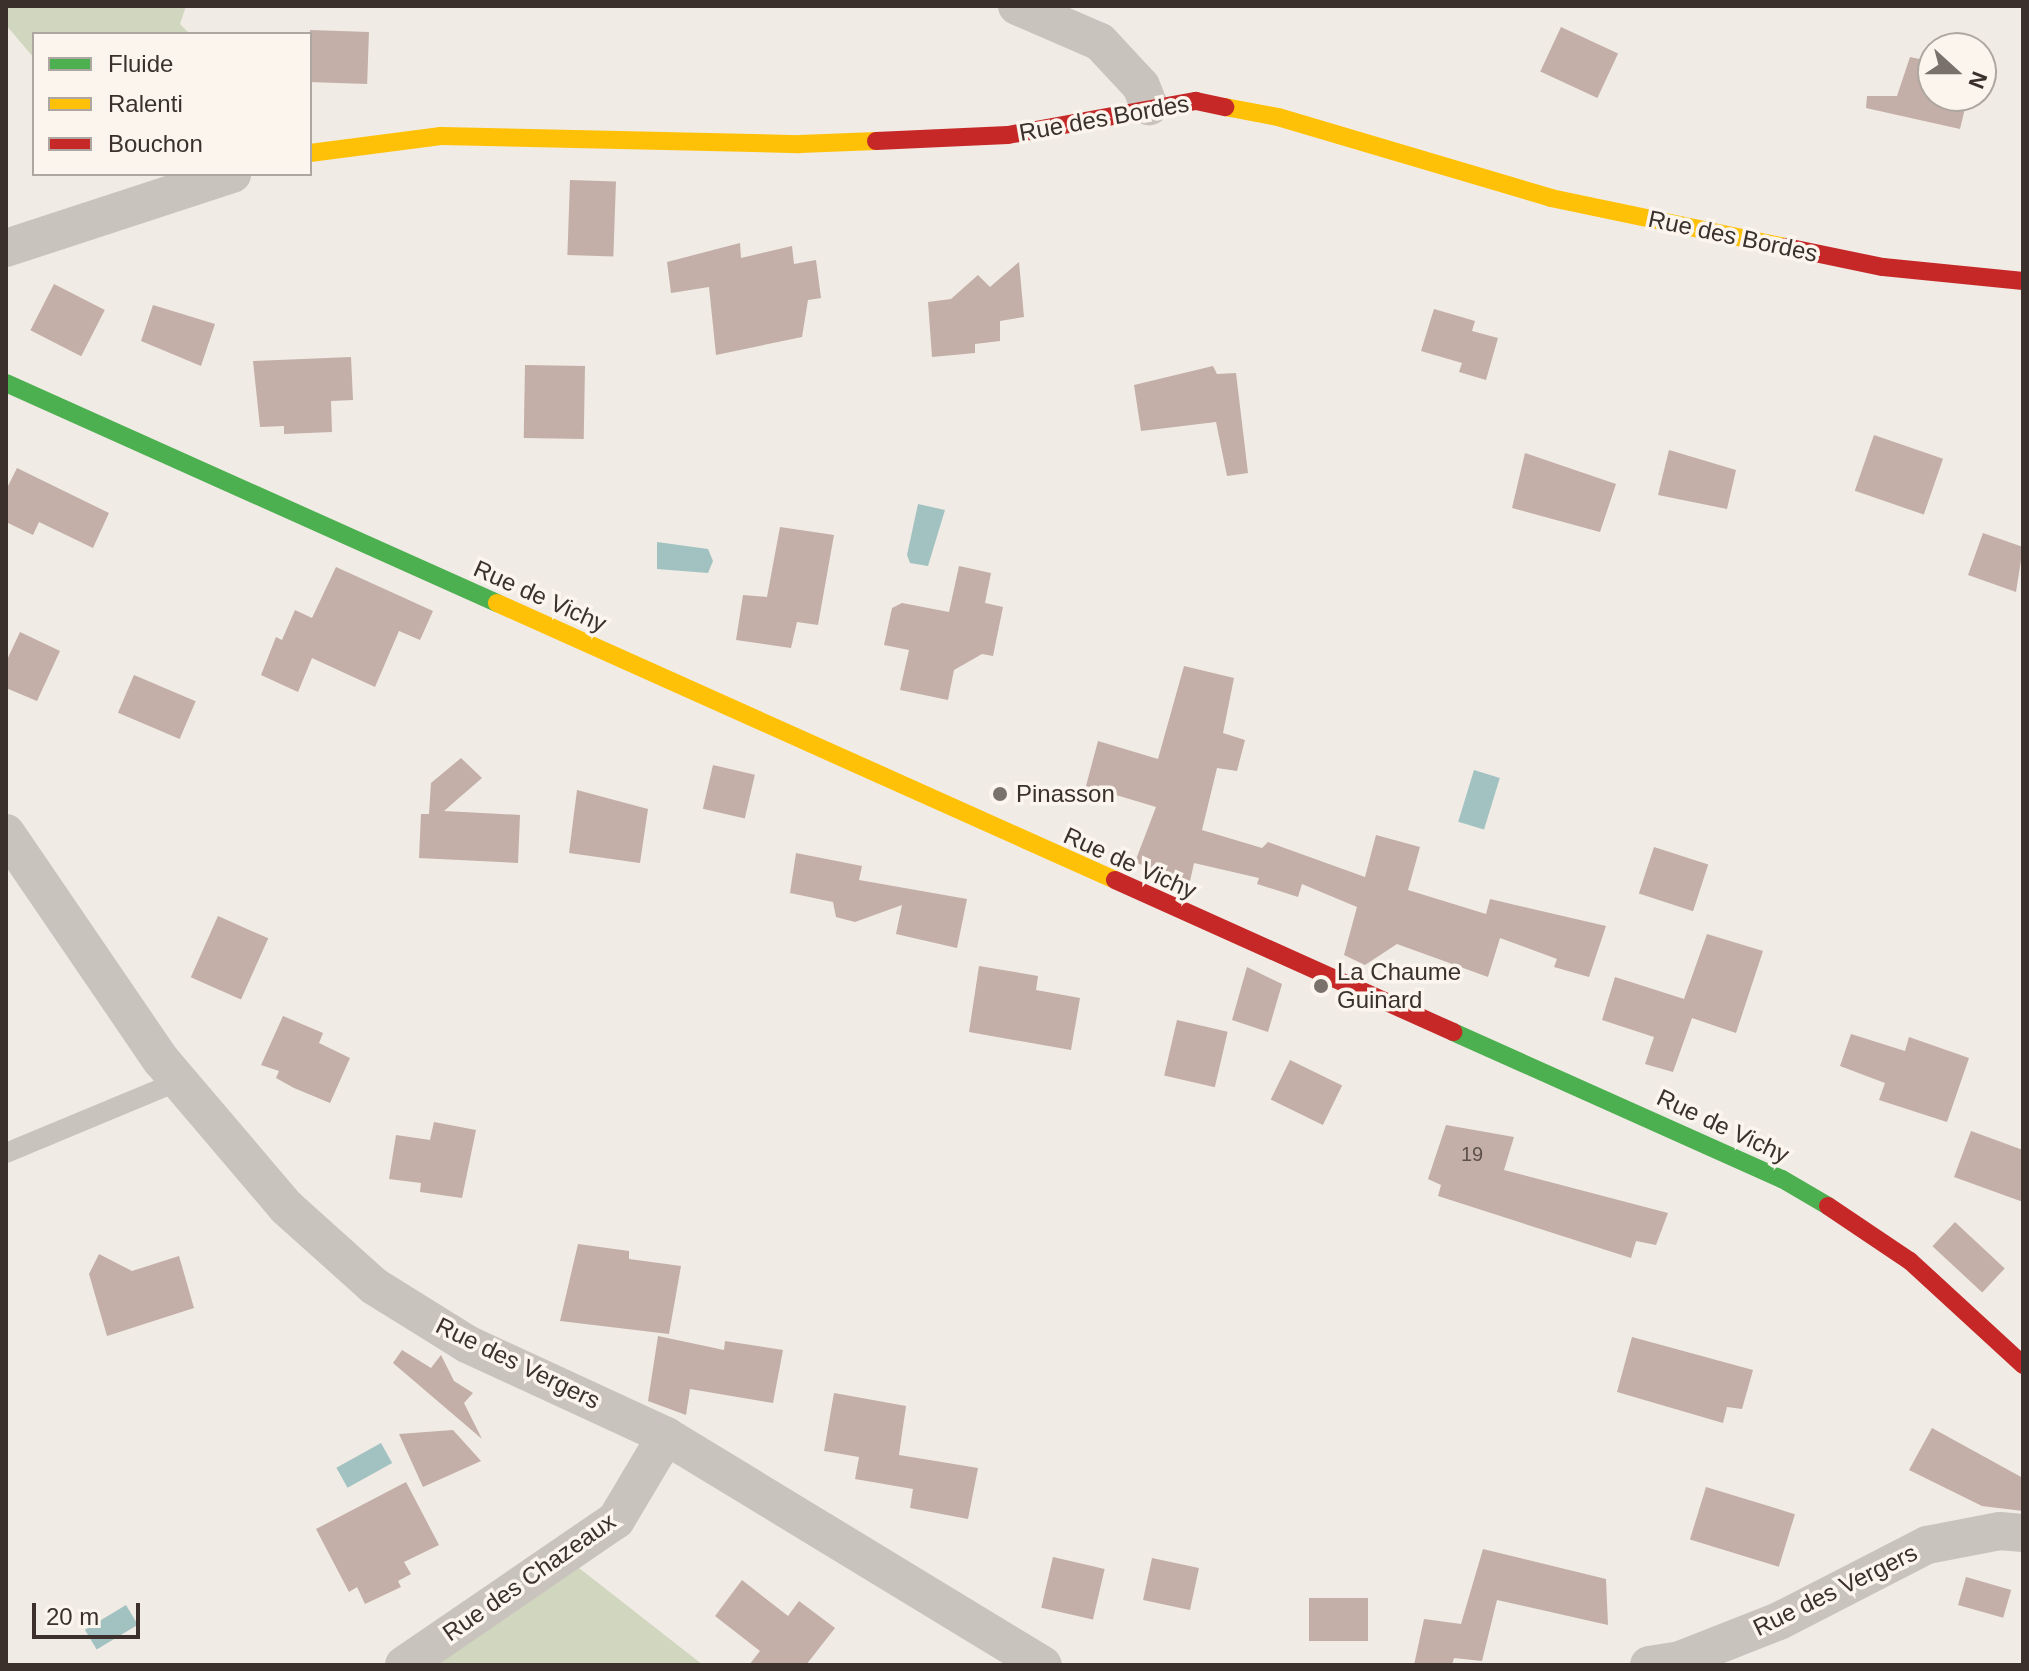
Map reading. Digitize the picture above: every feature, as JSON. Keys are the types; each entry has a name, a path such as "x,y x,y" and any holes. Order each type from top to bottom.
{"street":[{"path":"1017,6 1100,42 1141,86 1149,106"},
{"name":"Rue des Bordes","path":"312,153 441,136 800,144 1008,135 1149,106 1196,101 1264,114 1551,198 1883,267 2023,281"},
{"path":"6,248 226,176"},
{"name":"Rue de Vichy","path":"6,383 1782,1179 1846,1216 1910,1261 2023,1365"},
{"name":"Rue des Vergers","path":"6,833 179,1081 286,1207 374,1286 467,1344 666,1436 1043,1665"},
{"name":"Rue des Chazeaux","path":"404,1665 616,1520 666,1436"},
{"name":"Rue des Vergers","path":"1649,1665 1680,1660 1779,1621 1927,1545 2000,1531 2023,1533"}],"lane":[{"path":"6,1153 179,1081"}],"green space":[{"path":"6,6 186,6 180,24 188,32 32,32 32,56 6,25"},
{"path":"579,1568 703,1665 434,1665"}],"water":[{"path":"918,504 945,510 928,566 910,563 907,555"},
{"path":"657,542 708,549 713,561 708,573 657,569"},
{"path":"1474,770 1500,778 1484,830 1458,822"},
{"path":"381,1443 392,1463 348,1488 336,1468"},
{"path":"126,1605 138,1625 97,1649 85,1630"}],"building":[{"path":"1561,27 1618,54 1597,98 1540,71"},
{"path":"310,30 369,32 367,84 312,82"},
{"path":"1910,57 1917,59 1917,112 1964,112 1960,129 1866,108 1867,96 1897,96"},
{"path":"570,180 616,182 613,257 567,255"},
{"path":"740,243 741,258 792,246 794,264 816,260 821,298 808,300 802,337 716,355 709,287 671,293 667,262"},
{"path":"1019,262 1024,317 1000,321 1000,341 975,344 975,353 932,357 928,302 951,299 978,275 990,287"},
{"path":"54,284 105,310 81,356 30,330"},
{"path":"153,305 215,324 201,366 141,341"},
{"path":"1434,309 1475,321 1472,331 1498,338 1486,380 1459,372 1462,363 1421,351"},
{"path":"351,357 353,400 331,401 332,432 284,434 284,426 260,427 253,361"},
{"path":"525,365 585,366 584,439 524,438"},
{"path":"1213,366 1217,374 1236,373 1248,473 1227,476 1216,422 1141,431 1134,385"},
{"path":"1874,435 1943,459 1924,515 1855,491"},
{"path":"1669,450 1736,470 1727,509 1658,495"},
{"path":"1525,453 1616,484 1600,532 1512,508"},
{"path":"17,468 109,513 93,548 39,522 33,535 6,522 6,490"},
{"path":"780,527 834,535 818,625 797,622 791,648 736,640 743,595 767,597"},
{"path":"1983,533 2023,547 2016,592 1968,575"},
{"path":"959,566 991,573 985,603 1003,607 993,656 982,654 954,670 948,700 900,690 909,650 884,645 892,608 902,603 949,612"},
{"path":"336,567 433,611 420,640 399,631 375,687 312,658 298,692 261,675 276,637 282,640 295,610 312,618"},
{"path":"20,632 60,651 37,701 6,688 6,662"},
{"path":"1184,666 1234,678 1223,733 1245,740 1237,771 1217,768 1202,830 1262,848 1268,842 1365,877 1376,835 1420,847 1408,890 1486,914 1490,899 1606,926 1589,977 1554,967 1557,959 1500,938 1488,977 1397,944 1365,965 1344,955 1357,907 1302,884 1298,897 1257,884 1259,878 1194,863 1189,886 1135,862 1156,807 1086,786 1098,741 1158,759"},
{"path":"134,675 196,701 180,739 118,713"},
{"path":"461,758 482,778 444,811 520,815 518,863 419,858 421,814 429,814 431,783"},
{"path":"713,765 755,775 745,819 703,809"},
{"path":"577,790 648,809 640,863 569,853"},
{"path":"1654,847 1708,865 1693,911 1639,894"},
{"path":"796,853 862,866 859,880 967,899 957,948 896,934 902,905 855,922 836,917 833,902 790,893"},
{"path":"218,916 268,938 241,1000 191,977"},
{"path":"1707,934 1763,951 1736,1033 1692,1018 1673,1072 1645,1064 1654,1037 1602,1020 1615,977 1684,999"},
{"path":"979,966 1038,976 1036,990 1080,998 1071,1050 969,1032"},
{"path":"1247,967 1282,984 1268,1032 1232,1020"},
{"path":"283,1016 323,1033 319,1043 350,1058 330,1103 294,1088 276,1078 279,1071 261,1065"},
{"path":"1177,1020 1228,1032 1215,1087 1164,1076"},
{"path":"1851,1034 1905,1051 1909,1037 1969,1058 1947,1122 1879,1100 1885,1083 1840,1066"},
{"path":"1290,1060 1342,1085 1323,1125 1271,1100"},
{"path":"434,1122 476,1130 462,1198 420,1192 421,1183 389,1179 396,1135 430,1140"},
{"path":"1446,1125 1514,1137 1504,1170 1668,1213 1656,1245 1636,1241 1631,1258 1438,1196 1441,1185 1428,1179"},
{"path":"1971,1131 2023,1150 2023,1202 1954,1177"},
{"path":"1955,1222 2005,1268 1982,1293 1932,1246"},
{"path":"578,1244 629,1251 629,1259 681,1266 669,1334 560,1321"},
{"path":"99,1254 132,1271 179,1256 194,1308 107,1336 89,1274"},
{"path":"658,1336 724,1350 725,1341 783,1350 773,1403 690,1389 686,1415 648,1401"},
{"path":"1632,1337 1753,1370 1742,1409 1727,1407 1723,1423 1617,1392"},
{"path":"402,1350 431,1368 441,1355 454,1381 473,1393 464,1403 482,1439 393,1363"},
{"path":"834,1393 906,1406 899,1455 978,1468 968,1519 910,1508 913,1489 855,1479 859,1457 824,1451"},
{"path":"1932,1428 2023,1478 2023,1511 1982,1506 1909,1470"},
{"path":"453,1430 481,1461 423,1487 399,1434"},
{"path":"406,1482 439,1545 404,1562 411,1574 398,1581 401,1587 365,1604 357,1587 349,1592 316,1529"},
{"path":"1706,1487 1795,1514 1779,1567 1690,1540"},
{"path":"1483,1549 1606,1579 1608,1625 1497,1600 1482,1661 1454,1658 1452,1665 1414,1665 1424,1619 1461,1624"},
{"path":"1053,1557 1105,1569 1093,1620 1041,1608"},
{"path":"1152,1558 1199,1568 1190,1610 1143,1600"},
{"path":"1966,1577 2011,1590 2003,1618 1958,1605"},
{"path":"742,1580 788,1616 799,1601 835,1628 806,1665 749,1665 760,1651 715,1616"},
{"path":"1309,1598 1368,1598 1368,1641 1309,1641"}],"traffic: fast":[{"path":"6,383 497,603"},
{"path":"1453,1032 1782,1179 1828,1206"}],"traffic: slow":[{"path":"1225,107 1278,117 1551,198 1786,247"},
{"path":"312,153 441,136 800,144 876,141"},
{"path":"497,603 1115,880"}],"traffic: jam":[{"path":"876,141 1008,135 1196,101 1225,107"},
{"path":"1786,247 1883,267 2023,281"},
{"path":"1115,880 1453,1032"},
{"path":"1828,1206 1910,1261 2023,1365"}],"place":[{"name":"Pinasson","path":"1000,794"},
{"name":"La Chaume Guinard","path":"1321,986"}]}
